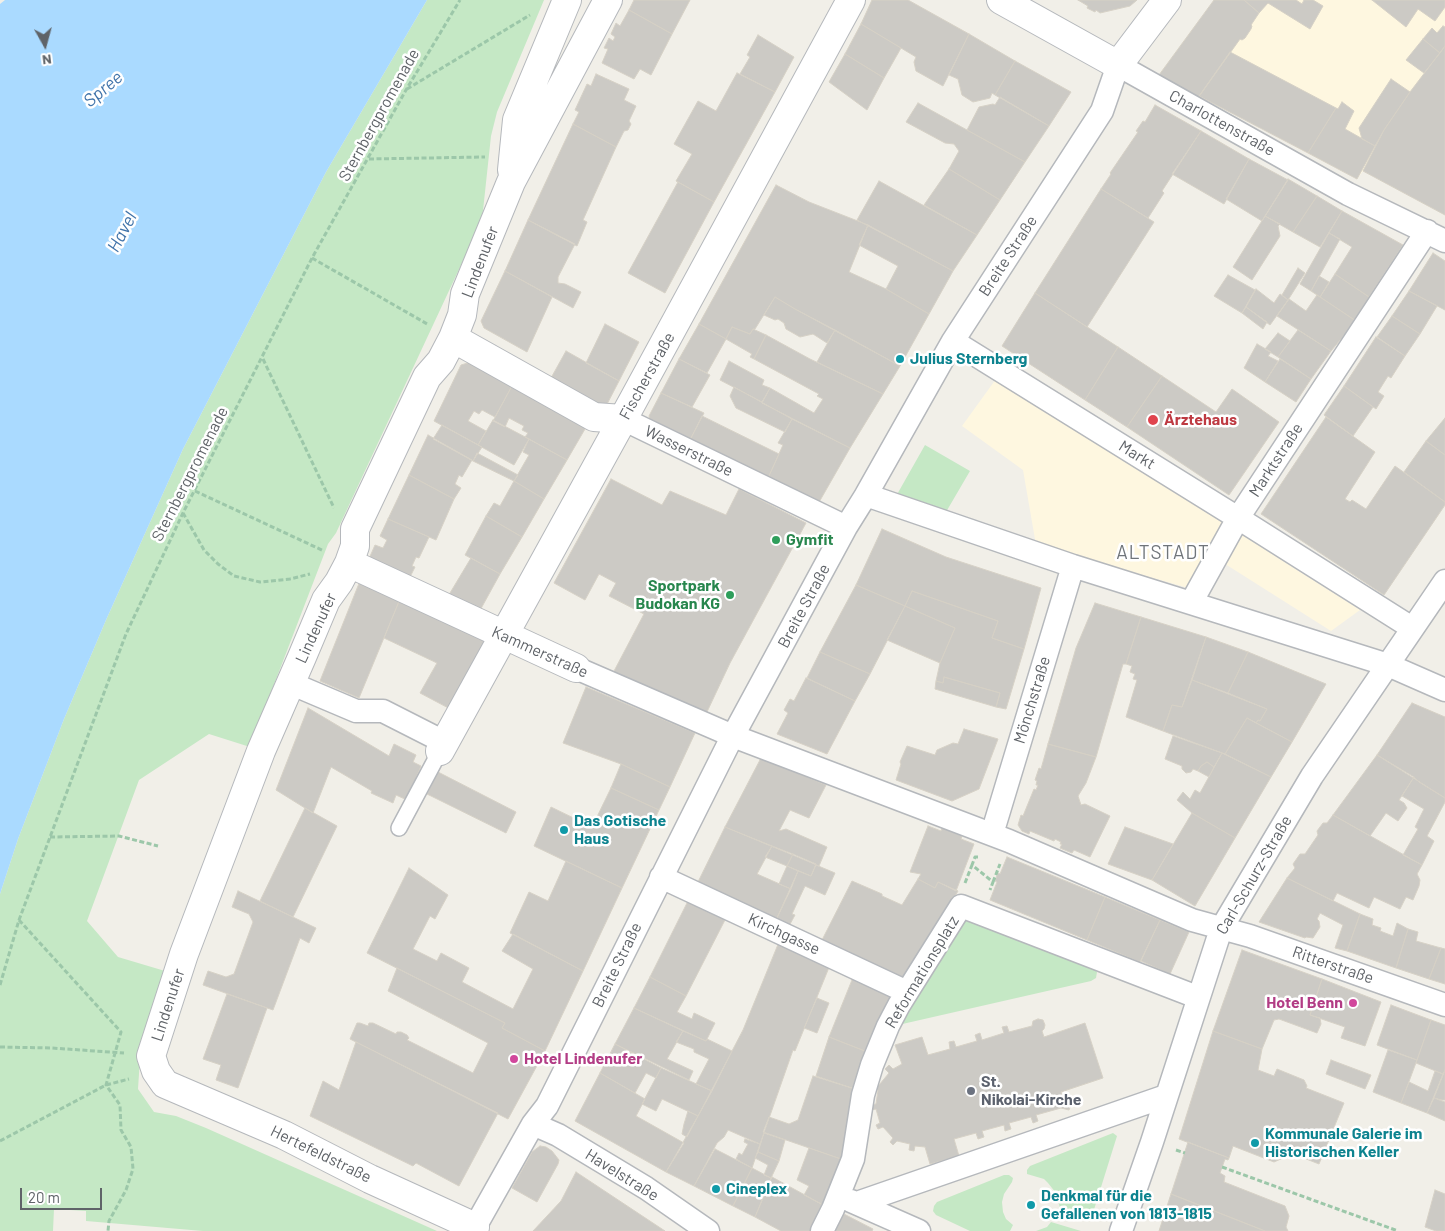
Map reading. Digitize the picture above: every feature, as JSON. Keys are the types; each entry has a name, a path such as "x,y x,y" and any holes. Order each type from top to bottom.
{"street":[{"name":"Lindenufer","path":"512,169 517,120 567,0"},
{"name":"Lindenufer","path":"158,1070 184,954 261,751 326,600 339,582 349,563 355,546 355,529 427,377 441,361 453,338 462,315 465,294 512,169 608,0"},
{"name":"Fischerstraße","path":"442,747 851,0"},
{"name":"Charlottenstraße","path":"1001,0 1348,194 1436,236"},
{"name":"Breite Straße","path":"473,1229 533,1124 547,1106 733,736 846,527 953,341 1102,111 1118,65 1167,0"},
{"name":"Marktstraße","path":"1238,518 1436,236"},
{"name":"Wasserstraße","path":"453,338 594,417 623,419 846,527"},
{"name":"Markt","path":"953,341 1238,518"},
{"path":"866,495 1073,566 1388,665 1445,690"},
{"path":"1191,603 1238,518 1412,628"},
{"name":"Kammerstraße","path":"349,563 576,668 733,736"},
{"name":"Mönchstraße","path":"992,834 1073,566"},
{"name":"Carl-Schurz-Straße","path":"1121,1231 1220,928 1312,776 1445,581"},
{"path":"290,684 356,712 383,712 442,747"},
{"path":"733,736 992,834 1192,920 1220,928"},
{"name":"Kirchgasse","path":"661,877 907,992"},
{"name":"Reformationsplatz","path":"822,1231 848,1199 863,1095 872,1065 888,1026 961,906 1197,997"},
{"name":"Ritterstraße","path":"1220,928 1250,936 1445,1005"},
{"name":"Hertefeldstraße","path":"158,1070 370,1179 473,1229"},
{"path":"848,1199 1166,1096"},
{"name":"Havelstraße","path":"533,1124 558,1135 646,1188 708,1231"},
{"path":"848,1199 919,1231"}],"lane":[{"path":"399,828 442,747"}],"path":[{"name":"Sternbergpromenade","path":"0,984 19,920 126,634 183,513 263,359 312,258 406,90 460,0"},
{"path":"406,90 531,15"},
{"path":"368,158 512,169"},
{"path":"312,258 453,338"},
{"path":"263,359 338,516 355,529"},
{"path":"195,492 349,563"},
{"path":"183,513 204,550 234,576 260,582 290,579 349,563"},
{"path":"50,837 118,836 158,846"},
{"path":"962,892 975,857 984,858"},
{"path":"981,913 1002,861 993,860"},
{"path":"972,865 993,882"},
{"path":"19,920 122,1032 106,1085"},
{"path":"0,1047 115,1052 158,1070"},
{"path":"0,1141 106,1085 158,1070"},
{"path":"106,1085 120,1105 121,1130 131,1147 133,1170 126,1190 109,1221 108,1231"},
{"path":"1222,1167 1398,1231"}],"shaded area":[{"path":"1214,0 1445,0 1445,215 1363,171 1357,179 1159,75"},
{"path":"996,379 1360,610 1331,631 1222,562 1192,589 1036,545 1023,470 962,426"}],"green space":[{"path":"427,0 544,0 497,112 491,136 482,220 336,533 328,544 250,747 209,734 139,780 87,921 118,957 165,971 141,1043 138,1089 154,1112 176,1116 206,1128 437,1231 203,1231 86,1221 86,1211 54,1209 53,1231 0,1231 0,894 18,839 64,719 183,449 326,172"},
{"path":"925,445 970,471 939,524 895,498"},
{"path":"960,917 1094,969 1097,972 1096,978 1091,981 898,1025"},
{"path":"1113,1133 1117,1136 1092,1216 1086,1218 1060,1208 1056,1193 1048,1183 1044,1179 1027,1174 1030,1166"},
{"path":"1004,1175 1009,1175 1013,1178 1004,1194 1002,1202 1006,1219 1013,1225 1010,1231 970,1231 936,1215 933,1211 937,1202"},
{"path":"1051,1222 1081,1231 1036,1231 1047,1227"}],"water":[{"path":"5,0 427,0 326,172 183,449 64,719 18,839 0,894 0,4"}],"building":[{"path":"634,0 690,0 672,34 629,10"},
{"path":"872,0 908,0 969,34 943,86 916,71 914,62 916,57 861,24"},
{"path":"1078,0 1137,0 1130,6 1100,13 1087,8 1088,6"},
{"path":"1214,0 1244,0 1259,13 1245,38 1240,39 1198,98 1159,75"},
{"path":"1244,0 1296,0 1302,4 1304,0 1313,0 1323,6 1310,29 1268,3 1259,13"},
{"path":"1372,0 1445,0 1445,7 1435,21 1418,9 1406,27"},
{"path":"629,10 672,34 651,75 640,69 634,79 602,63 608,49 604,48 609,38 613,41 615,37 611,34 616,23 620,26"},
{"path":"861,24 901,48 884,78 845,54"},
{"path":"1443,26 1445,27 1445,46 1440,53 1423,39 1432,28 1437,33"},
{"path":"969,34 1015,61 995,95 992,93 990,98 973,102 962,95 958,79 949,75"},
{"path":"758,35 794,57 775,92 740,74 750,57 747,55"},
{"path":"1423,39 1440,53 1424,73 1406,60"},
{"path":"1445,46 1445,215 1363,171 1384,130"},
{"path":"1230,52 1336,108 1308,153 1199,96"},
{"path":"845,54 884,78 867,110 829,82"},
{"path":"1015,61 1071,92 1049,126 995,95"},
{"path":"737,73 775,92 714,202 676,181 692,154 674,144 698,101 716,111"},
{"path":"596,74 629,89 624,100 636,106 629,121 631,124 628,130 624,131 616,147 573,124 579,112 575,110 587,84 591,86"},
{"path":"1391,79 1410,92 1375,146 1362,139 1359,128"},
{"path":"1000,97 1049,126 1025,162 967,130 979,107 995,105"},
{"path":"1342,102 1354,111 1345,129 1375,146 1357,179 1308,153 1336,108 1338,109"},
{"path":"918,103 1025,162 1000,200 949,169 959,151 954,144 945,143 906,122"},
{"path":"1155,105 1201,131 1162,191 1164,193 1148,218 1101,189 1138,132 1136,131 1143,121 1145,122"},
{"path":"573,124 616,147 583,220 587,222 577,246 528,220"},
{"path":"1201,131 1249,159 1224,204 1172,174"},
{"path":"1249,159 1288,180 1262,221 1226,199"},
{"path":"949,169 1000,200 977,235 924,205"},
{"path":"1288,179 1317,196 1293,232 1265,216"},
{"path":"879,181 977,235 953,271 857,220"},
{"path":"678,182 714,202 665,293 628,273"},
{"path":"776,185 809,202 868,225 849,272 886,289 929,314 900,366 775,297 750,334 732,327 726,339 699,324"},
{"path":"1101,189 1154,222 1087,327 1035,293"},
{"path":"1317,196 1342,211 1320,247 1293,232"},
{"path":"1342,211 1403,245 1369,297 1335,274 1352,247 1329,233"},
{"path":"1265,216 1280,224 1278,226 1280,236 1252,280 1233,267"},
{"path":"528,220 575,244 558,277 558,283 565,284 581,292 573,308 505,271"},
{"path":"868,225 953,271 929,314 886,289 898,266 859,245"},
{"path":"1329,233 1340,239 1311,291 1300,284"},
{"path":"1433,253 1445,261 1445,310 1409,291"},
{"path":"1298,268 1305,273 1288,300 1282,295"},
{"path":"505,271 552,297 527,352 484,328 481,321"},
{"path":"1335,274 1369,297 1356,321 1320,297"},
{"path":"1228,275 1255,290 1242,313 1214,296"},
{"path":"1319,276 1329,282 1320,297 1311,291"},
{"path":"1256,289 1274,303 1280,294 1288,300 1270,325 1246,307"},
{"path":"1409,291 1437,306 1420,334 1392,316"},
{"path":"1035,293 1118,347 1085,400 1002,346"},
{"path":"1317,295 1356,321 1331,351 1277,316 1289,299 1306,311"},
{"path":"775,297 835,330 827,343 813,334 800,337 786,329 784,323 778,319 775,320 764,315"},
{"path":"1246,307 1267,322 1263,329 1242,313"},
{"path":"1392,316 1420,334 1405,356 1377,337"},
{"path":"605,324 639,342 619,381 586,363"},
{"path":"699,324 726,339 707,373 679,359"},
{"path":"732,327 750,334 753,329 766,335 754,359 750,357 752,354 726,339"},
{"path":"835,330 900,366 883,394 817,362"},
{"path":"1298,330 1331,351 1311,379 1278,357"},
{"path":"1278,333 1290,341 1278,357 1265,349"},
{"path":"766,335 810,359 883,394 850,448 762,403 770,388 814,413 823,399 817,396 819,394 754,359"},
{"path":"1376,337 1405,356 1391,378 1388,376 1378,392 1384,396 1376,409 1344,386"},
{"path":"1257,344 1271,352 1268,356 1278,361 1265,382 1244,368"},
{"path":"1118,347 1162,376 1127,427 1085,400"},
{"path":"566,351 619,381 604,410 551,378"},
{"path":"679,359 710,375 692,407 661,393"},
{"path":"1280,359 1311,379 1296,402 1265,382"},
{"path":"729,361 764,380 762,385 770,388 762,402 720,380"},
{"path":"471,362 513,384 495,417 482,410 479,414 474,411 468,421 486,431 478,445 434,421 461,365"},
{"path":"1162,376 1216,412 1232,389 1279,422 1229,495 1127,427"},
{"path":"513,384 583,421 585,429 567,460 525,437 528,433 522,430 524,426 509,418 505,427 493,421"},
{"path":"1344,386 1373,407 1353,436 1324,415"},
{"path":"734,387 792,419 785,432 736,408 730,396"},
{"path":"661,393 704,413 690,440 650,419 649,416"},
{"path":"702,416 779,454 768,478 690,440"},
{"path":"1326,417 1375,452 1345,499 1350,502 1352,500 1366,509 1395,466 1445,502 1445,505 1384,595 1261,514"},
{"path":"1445,418 1445,455 1426,441"},
{"path":"792,419 850,448 818,504 768,478 783,445 778,443"},
{"path":"493,420 529,439 514,465 478,445"},
{"path":"442,425 482,447 473,461 433,439"},
{"path":"428,435 472,460 462,477 459,475 455,484 461,488 454,499 409,475"},
{"path":"529,439 567,460 544,499 514,481 529,455 523,452"},
{"path":"1426,441 1445,455 1445,502 1404,472"},
{"path":"477,453 518,475 514,481 473,461"},
{"path":"409,475 454,499 436,540 388,519"},
{"path":"611,479 662,505 670,491 726,515 739,489 806,523 730,663 706,714 613,673 644,614 609,596 616,583 599,574 585,600 554,583"},
{"path":"514,481 544,499 522,537 486,516 494,503 500,506"},
{"path":"486,516 522,537 500,574 465,555"},
{"path":"388,519 429,537 419,558 416,557 412,566 415,567 408,581 368,561 375,545 383,548 387,540 380,536"},
{"path":"882,529 946,557 1041,588 1024,649 992,638 998,621 912,591 905,606 856,585"},
{"path":"471,558 500,574 478,614 447,598"},
{"path":"360,581 400,599 359,698 320,681"},
{"path":"856,585 905,606 870,674 820,652"},
{"path":"912,591 998,621 992,638 1024,649 1006,709 996,707 1000,693 944,677 943,683 936,681 940,663 955,628 905,606"},
{"path":"400,599 490,641 454,711 420,693 437,663 384,638"},
{"path":"1095,603 1141,617 1126,664 1123,664 1096,757 1048,744 1076,648"},
{"path":"905,606 955,628 940,663 887,640"},
{"path":"1141,617 1206,637 1182,707 1172,705 1163,731 1126,717 1137,680 1133,679 1135,674 1130,672 1132,666 1126,664"},
{"path":"1206,637 1248,652 1228,693 1192,680"},
{"path":"820,652 870,674 855,701 807,678"},
{"path":"1248,652 1326,684 1292,742 1256,723 1258,720 1260,721 1267,709 1228,693"},
{"path":"944,677 1000,693 996,707 935,689 936,681 943,683"},
{"path":"806,678 855,701 827,754 777,734 788,713 784,710 790,699 794,701"},
{"path":"1192,680 1267,709 1260,721 1258,720 1256,723 1247,718 1225,754 1163,731 1172,705 1182,707"},
{"path":"586,687 695,733 670,787 621,764 563,743"},
{"path":"1412,703 1445,717 1445,798 1377,755"},
{"path":"308,708 389,756 394,744 416,755 413,762 421,766 407,800 396,795 393,803 371,793 372,791 331,767 313,813 276,790"},
{"path":"1247,718 1292,742 1271,777 1225,754"},
{"path":"964,729 998,739 979,789 952,801 896,780 900,762 907,746 935,755 937,750 953,743 958,744"},
{"path":"1173,736 1222,753 1214,767 1207,762 1198,771 1193,769 1191,772 1186,773 1182,766 1165,759"},
{"path":"1048,744 1096,757 1086,783 1078,796 1081,805 1085,804 1110,816 1090,857 1074,850 1072,853 1060,848 1061,842 1030,831 1029,834 1022,831 1018,825 1034,789 1036,790 1038,785 1036,785 1037,781 1035,780 1039,768 1041,769"},
{"path":"1222,753 1271,777 1235,838 1192,813 1177,800 1183,792 1190,799 1195,790 1200,793"},
{"path":"1377,755 1414,777 1399,800 1407,808 1398,821 1386,813 1370,836 1333,815"},
{"path":"761,758 826,785 809,818 790,810 779,831 786,829 827,847 819,866 725,827"},
{"path":"1207,762 1214,767 1209,777 1198,771"},
{"path":"621,764 670,787 659,810 611,788"},
{"path":"438,772 516,812 506,833 427,794"},
{"path":"1414,777 1445,798 1445,802 1427,836 1434,841 1422,865 1403,855 1418,829 1415,827 1424,809 1402,796"},
{"path":"611,788 659,810 622,888 534,846 551,807 592,827"},
{"path":"305,808 337,826 293,917 260,901"},
{"path":"1192,813 1235,838 1195,906 1152,880"},
{"path":"1333,815 1422,865 1417,874 1420,880 1413,900 1406,897 1400,909 1374,897 1369,908 1337,893 1333,901 1287,878 1295,868 1293,864 1300,854 1305,854 1318,835 1317,831"},
{"path":"928,826 941,831 942,828 962,836 961,839 974,844 956,891 938,882 935,888 918,879 921,874 910,872"},
{"path":"725,827 772,846 757,874 791,889 776,920 697,884"},
{"path":"1125,827 1173,844 1152,880 1108,864"},
{"path":"772,846 793,854 787,866 765,857"},
{"path":"793,854 816,864 811,876 787,866"},
{"path":"1007,857 1105,897 1087,940 990,900 997,882 995,881 998,873 1000,874"},
{"path":"566,861 622,888 583,971 510,933 529,892 548,901"},
{"path":"816,865 835,873 825,895 805,886 792,914 795,915 789,926 776,920 798,871 811,876"},
{"path":"787,866 798,871 791,889 779,884"},
{"path":"409,868 448,895 435,919 430,916 413,949 437,961 441,953 469,968 462,982 513,1009 533,969 502,951 513,934 583,971 545,1051 502,1028 505,1023 367,953"},
{"path":"1287,878 1360,914 1347,951 1335,948 1343,925 1320,913 1317,919 1320,927 1313,938 1305,938 1259,922"},
{"path":"918,879 935,888 938,882 958,891 904,984 821,942 852,881 902,905"},
{"path":"238,891 316,928 309,943 300,938 273,1010 203,985 208,971 226,977 234,974 253,922 249,914 232,907"},
{"path":"1105,897 1160,920 1140,962 1087,940"},
{"path":"689,899 726,918 686,996 650,977"},
{"path":"1360,914 1373,919 1372,925 1381,928 1380,931 1393,936 1397,923 1408,929 1396,968 1347,951"},
{"path":"1160,920 1189,932 1170,974 1141,961"},
{"path":"1408,929 1418,932 1416,941 1441,948 1429,979 1396,968"},
{"path":"779,942 830,965 795,1051 793,1050 760,1144 728,1130 717,1143 694,1186 666,1172 743,1030"},
{"path":"1441,948 1445,949 1445,984 1429,979"},
{"path":"1242,950 1322,979 1310,1015 1320,1018 1321,1024 1317,1033 1279,1019 1274,1020 1262,1049 1213,1031"},
{"path":"397,968 505,1023 502,1028 545,1051 508,1119 350,1039 357,1023 368,1026 369,1023 373,1023 396,1034 401,1032 407,1035 409,1038 407,1040 473,1073 488,1043 388,991"},
{"path":"854,975 896,993 870,1053 829,1037"},
{"path":"650,977 686,996 677,1012 692,1019 694,1013 715,1023 706,1041 634,1008"},
{"path":"1322,979 1381,1002 1365,1046 1341,1038 1345,1027 1310,1015"},
{"path":"227,994 267,1008 238,1088 216,1080 221,1065 203,1059"},
{"path":"817,998 829,1003 817,1033 804,1028"},
{"path":"1391,1005 1431,1020 1417,1060 1377,1045"},
{"path":"634,1008 683,1031 667,1059 693,1071 689,1080 615,1044"},
{"name":"St. Nikolai-Kirche","path":"1043,1020 1045,1025 1042,1031 1044,1037 1085,1023 1103,1078 1061,1092 1065,1103 1071,1105 1069,1110 1061,1108 1036,1115 1038,1121 1033,1123 1031,1117 1009,1123 1011,1129 1005,1131 1004,1125 982,1131 984,1137 978,1139 976,1133 954,1139 959,1156 930,1164 925,1147 915,1146 914,1151 909,1150 910,1144 897,1141 893,1145 890,1142 893,1138 883,1127 878,1129 876,1125 880,1123 876,1109 871,1110 870,1105 876,1104 878,1090 873,1088 874,1083 879,1085 889,1073 885,1069 889,1065 893,1069 902,1064 895,1045 922,1037 928,1055 950,1049 949,1042 954,1041 956,1047 977,1041 975,1035 980,1033 982,1040 1004,1033 1002,1027 1007,1026 1009,1032 1032,1026 1033,1021"},
{"path":"1431,1020 1445,1025 1445,1070 1443,1074 1416,1063"},
{"path":"683,1031 706,1041 707,1039 732,1051 712,1091 696,1084 709,1059 694,1052 694,1049 676,1042"},
{"path":"1213,1031 1262,1049 1258,1070 1274,1076 1277,1069 1304,1080 1306,1088 1344,1103 1319,1164 1286,1151 1283,1158 1274,1162 1233,1146 1229,1158 1179,1139"},
{"path":"829,1037 870,1053 858,1090 816,1076"},
{"path":"356,1042 498,1113 459,1186 416,1163 413,1166 310,1116 323,1081 339,1090"},
{"path":"615,1044 661,1068 656,1078 646,1073 635,1093 600,1073"},
{"path":"1388,1050 1417,1060 1401,1103 1373,1092"},
{"path":"1331,1060 1371,1075 1365,1089 1326,1074"},
{"path":"661,1068 712,1091 698,1116 662,1099 656,1111 642,1104"},
{"path":"1445,1070 1445,1100 1442,1100 1434,1098"},
{"path":"1435,1071 1443,1074 1427,1113 1401,1103 1409,1082 1428,1091"},
{"path":"600,1073 645,1099 636,1116 684,1143 666,1172 575,1121"},
{"path":"813,1076 858,1090 844,1160 763,1132 769,1117 789,1124 798,1120"},
{"path":"1434,1098 1445,1102 1445,1121 1427,1113"},
{"path":"688,1111 698,1116 687,1137 682,1134"},
{"path":"764,1133 785,1140 779,1161 758,1152"},
{"path":"745,1139 760,1144 752,1168 736,1159 739,1153 742,1155 748,1144 744,1142"},
{"path":"1188,1142 1229,1158 1228,1160 1225,1159 1220,1173 1225,1176 1224,1182 1285,1206 1289,1216 1286,1227 1288,1231 1265,1231 1171,1194"},
{"path":"540,1146 552,1151 559,1160 537,1202 512,1188 532,1152"},
{"path":"809,1148 844,1160 825,1206 804,1195 809,1186 797,1180"},
{"path":"715,1149 752,1168 733,1206 694,1186"},
{"path":"758,1152 779,1161 771,1178 764,1175 768,1165 755,1158"},
{"path":"752,1168 771,1178 755,1217 733,1206"},
{"path":"576,1172 665,1231 533,1231 561,1201"},
{"path":"772,1177 825,1206 815,1231 781,1231 755,1217"},
{"path":"1435,1190 1445,1194 1445,1231 1436,1231 1425,1227"},
{"path":"1171,1194 1265,1231 1159,1231"},
{"path":"842,1213 873,1229 872,1231 830,1231"}],"place":[{"name":"Julius Sternberg","path":"900,359"},
{"name":"Ärztehaus","path":"1153,420"},
{"name":"Gymfit","path":"776,540"},
{"name":"Sportpark Budokan KG","path":"730,595"},
{"name":"Das Gotische Haus","path":"564,830"},
{"name":"Hotel Benn","path":"1353,1003"},
{"name":"Hotel Lindenufer","path":"514,1059"},
{"name":"St. Nikolai-Kirche","path":"971,1091"},
{"name":"Kommunale Galerie im Historischen Keller","path":"1255,1143"},
{"name":"Cineplex","path":"716,1189"},
{"name":"Denkmal für die Gefallenen von 1813-1815","path":"1031,1205"}],"district":[{"name":"ALTSTADT","path":"1163,553"}],"water label":[{"name":"Spree","path":"103,89"},
{"name":"Havel","path":"122,232"}]}
